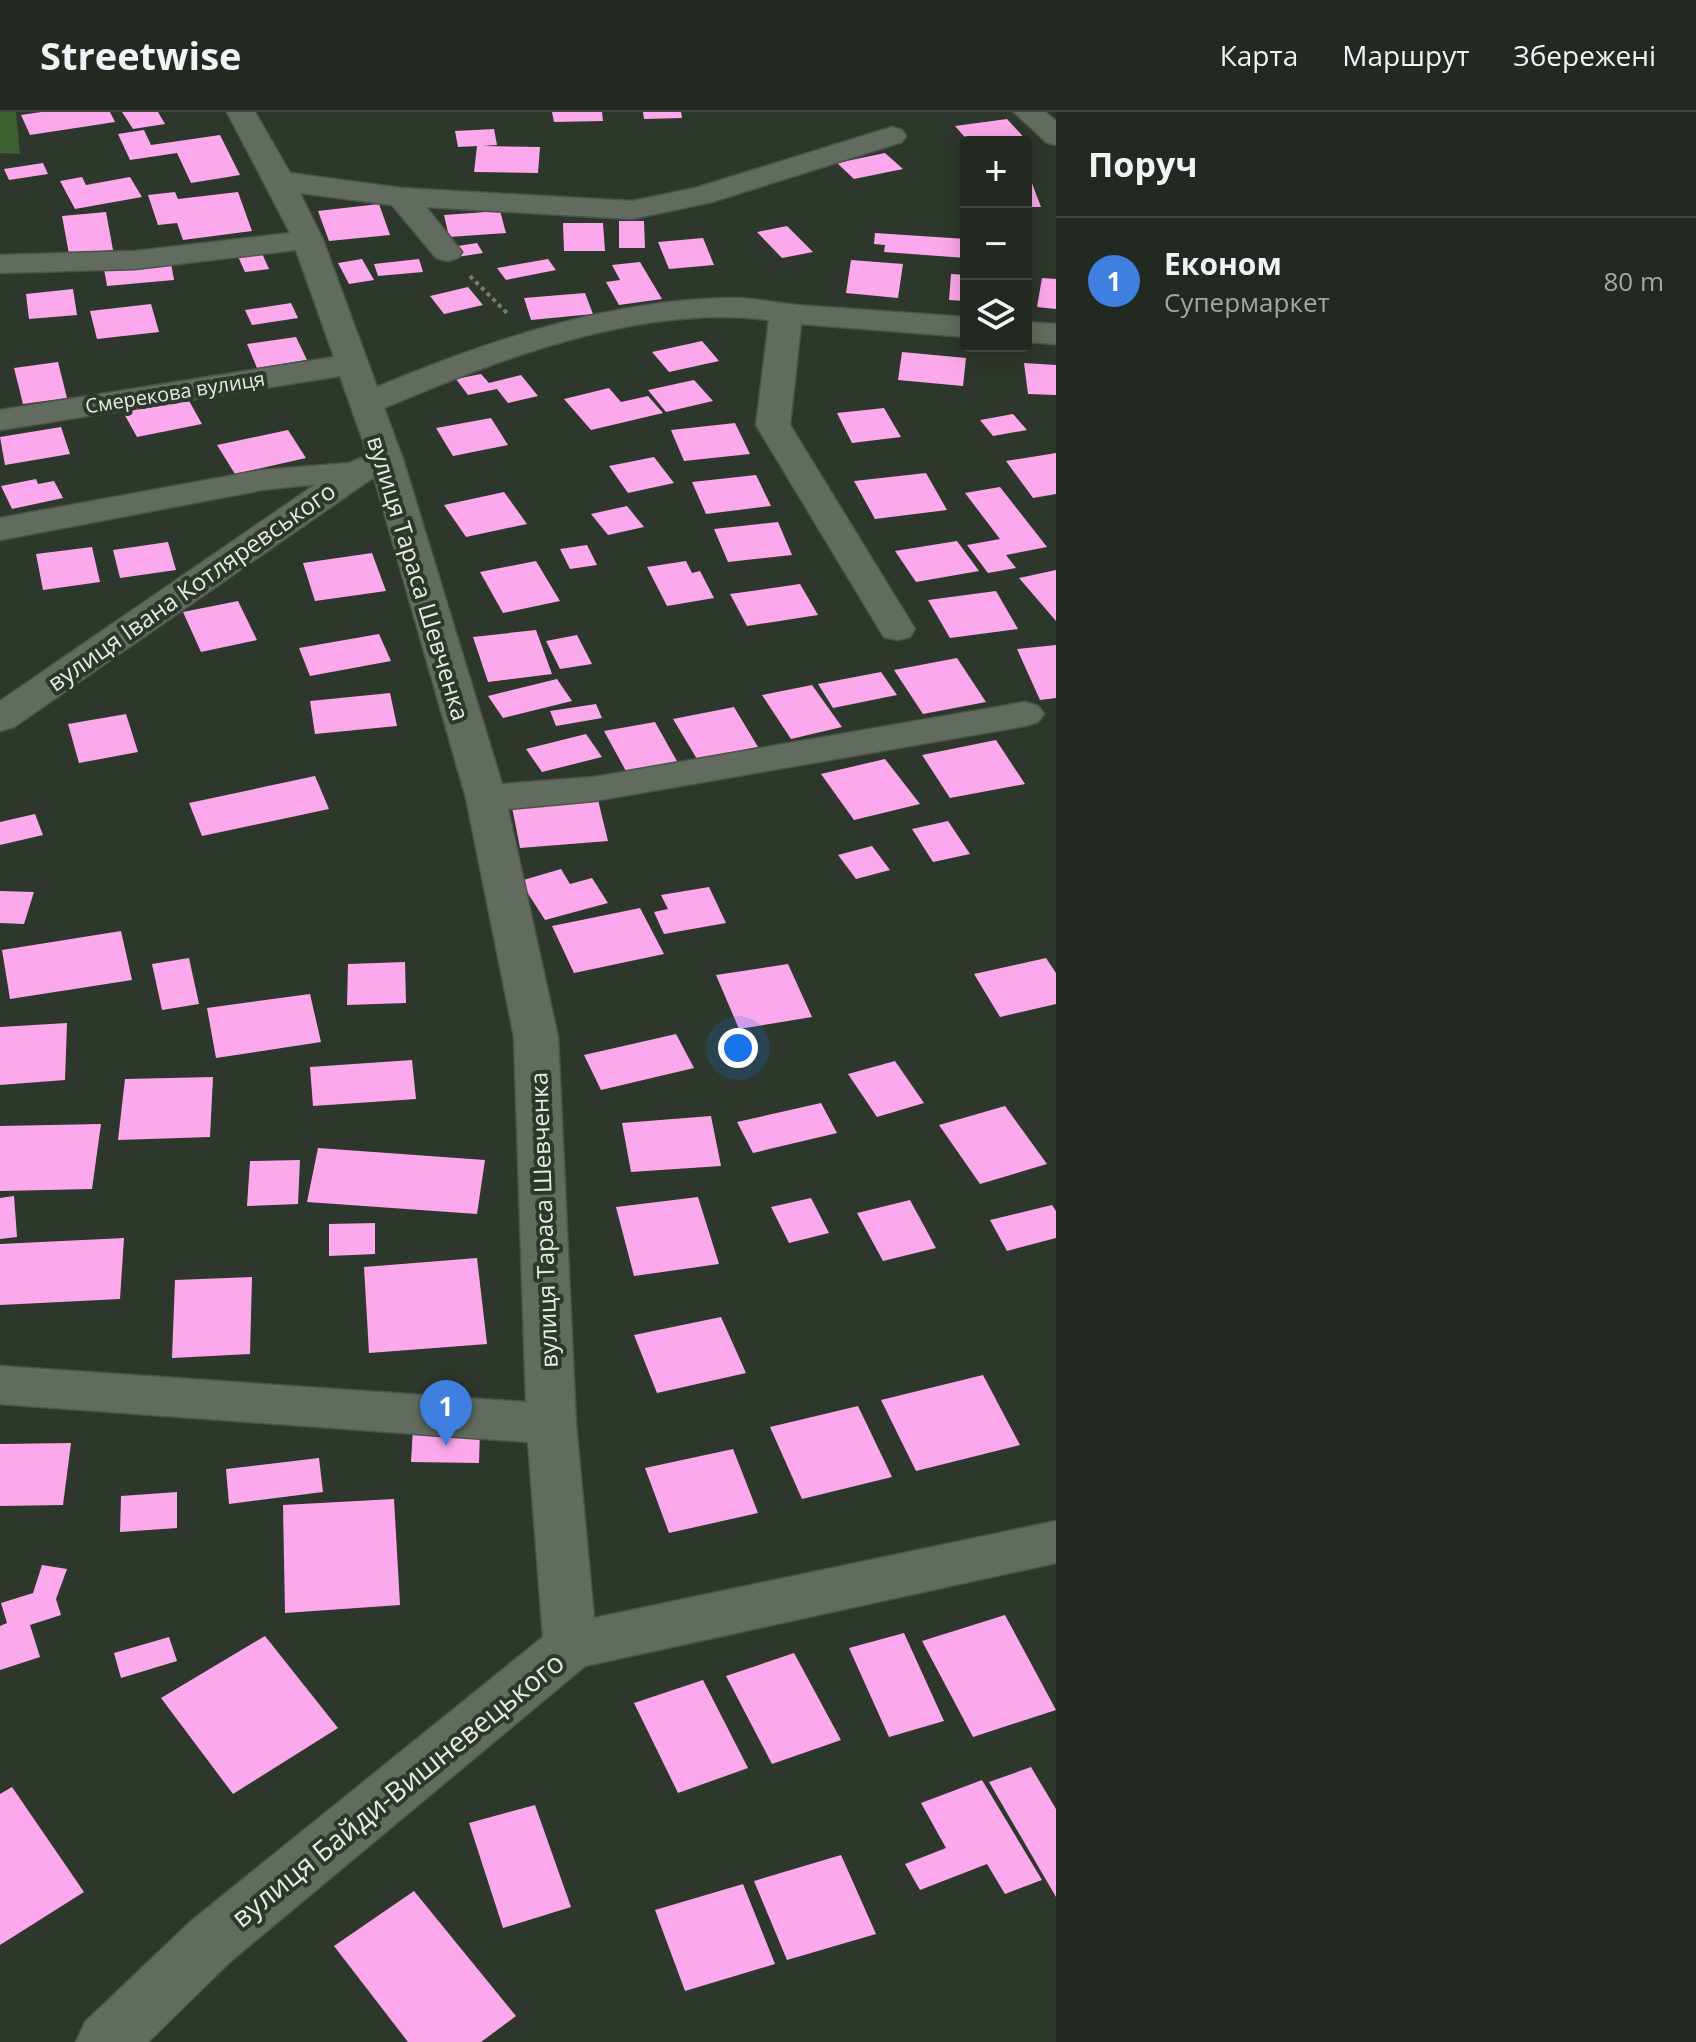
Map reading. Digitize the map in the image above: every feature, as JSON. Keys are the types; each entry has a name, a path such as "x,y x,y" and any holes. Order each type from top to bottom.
{"street":[{"name":"вулиця Тараса Шевченка","path":"241,112 280,181 308,240 365,404 371,466 486,798 536,1037 551,1424 570,1646"},
{"path":"1028,112 1056,136"},
{"path":"280,181 401,197 632,210 701,196 892,136"},
{"path":"401,197 447,252"},
{"path":"0,264 135,260 308,240"},
{"name":"вулиця Тараса Шевченка","path":"365,404 445,369 534,341 683,310 733,307 960,327"},
{"path":"786,313 773,425 897,629"},
{"path":"1032,332 1056,334"},
{"name":"Смерекова вулиця","path":"0,420 351,364"},
{"path":"0,529 262,480 371,466"},
{"name":"вулиця Івана Котляревського","path":"0,719 371,466"},
{"path":"486,798 610,786 1025,714"},
{"path":"0,1385 551,1424"},
{"name":"вулиця Байди-Вишневецького","path":"106,2042 211,1941 570,1646 1055,1545"}],"path":[{"path":"447,252 534,341"}],"green space":[{"path":"0,112 16,112 20,154 0,153"}],"building":[{"path":"110,112 115,122 30,135 21,115"},
{"path":"122,112 158,112 165,124 133,129"},
{"path":"552,112 602,112 603,121 554,122"},
{"path":"643,112 681,112 682,118 644,119"},
{"path":"1007,119 1023,136 964,136 955,126"},
{"path":"494,129 497,145 482,146 540,147 538,173 474,172 477,146 458,147 455,131"},
{"path":"144,130 151,145 220,135 240,175 191,183 177,153 130,160 118,134"},
{"path":"885,153 903,169 854,179 837,163"},
{"path":"43,163 48,174 9,180 4,169"},
{"path":"82,177 86,185 130,177 142,197 75,209 60,181"},
{"path":"1032,183 1041,207 1032,207"},
{"path":"175,192 178,199 238,192 252,231 183,240 177,223 158,225 148,195"},
{"path":"379,204 390,235 329,241 318,211"},
{"path":"500,211 506,233 449,237 444,215"},
{"path":"106,212 113,250 69,254 62,216"},
{"path":"619,221 644,221 645,248 619,248"},
{"path":"563,223 603,223 605,251 564,251"},
{"path":"787,226 813,252 782,258 757,232"},
{"path":"875,233 960,239 960,258 884,252 885,245 874,244"},
{"path":"703,238 714,265 669,269 658,242"},
{"path":"477,243 483,253 457,257 451,247"},
{"path":"260,249 269,269 245,272 236,252"},
{"path":"362,259 374,280 349,284 338,263"},
{"path":"419,259 423,272 378,276 374,264"},
{"path":"548,259 556,270 506,280 497,268"},
{"path":"851,260 903,264 898,298 846,293"},
{"path":"640,262 662,299 619,305 606,282 620,280 612,265"},
{"path":"171,263 174,280 107,286 104,269"},
{"path":"951,274 960,275 960,301 949,300"},
{"path":"1042,278 1056,279 1056,309 1037,307"},
{"path":"468,287 483,305 444,314 430,296"},
{"path":"73,289 77,315 29,319 26,294"},
{"path":"585,293 593,314 531,320 524,298"},
{"path":"291,303 298,318 252,325 245,310"},
{"path":"151,304 159,332 97,339 90,311"},
{"path":"296,337 307,360 257,368 247,344"},
{"path":"702,341 719,361 669,372 652,352"},
{"path":"902,352 966,358 963,386 898,380"},
{"path":"58,362 67,398 23,404 14,368"},
{"path":"1024,363 1056,365 1056,395 1028,394"},
{"path":"481,374 489,383 521,375 538,396 508,403 497,389 468,395 456,379"},
{"path":"694,380 713,401 666,412 648,390"},
{"path":"609,388 621,402 648,396 663,413 591,430 564,399"},
{"path":"188,399 202,424 137,437 123,412"},
{"path":"884,408 901,437 852,443 837,413"},
{"path":"1013,414 1027,430 993,436 980,420"},
{"path":"491,418 508,445 453,456 436,428"},
{"path":"735,423 750,454 684,461 671,430"},
{"path":"61,427 70,454 5,465 0,437"},
{"path":"288,430 306,458 235,474 217,445"},
{"path":"1056,453 1056,494 1033,498 1006,461"},
{"path":"654,457 674,483 628,493 609,466"},
{"path":"926,473 947,510 875,519 854,481"},
{"path":"756,475 771,506 706,514 692,482"},
{"path":"36,479 38,484 54,481 63,498 12,509 1,486"},
{"path":"1000,487 1047,547 1006,555 1016,568 988,573 967,545 1000,539 965,493"},
{"path":"504,492 527,524 466,537 444,505"},
{"path":"627,506 644,527 608,535 591,514"},
{"path":"778,522 792,555 728,562 714,529"},
{"path":"957,541 979,571 916,582 895,551"},
{"path":"168,542 176,570 120,578 113,550"},
{"path":"587,545 597,565 570,569 560,549"},
{"path":"92,547 100,582 43,590 36,554"},
{"path":"372,553 386,591 315,601 303,563"},
{"path":"536,561 560,601 503,613 480,572"},
{"path":"686,561 692,573 700,571 714,598 667,606 647,567"},
{"path":"1056,570 1056,621 1019,578"},
{"path":"800,584 818,615 747,626 730,594"},
{"path":"996,591 1018,629 950,638 928,600"},
{"path":"238,601 257,640 201,652 183,612"},
{"path":"536,630 552,674 488,682 473,637"},
{"path":"379,634 391,661 310,676 299,648"},
{"path":"577,635 592,664 560,669 546,641"},
{"path":"1056,645 1056,698 1040,700 1017,649"},
{"path":"957,658 986,702 923,714 894,670"},
{"path":"881,672 897,695 833,708 818,684"},
{"path":"557,679 572,701 503,718 488,696"},
{"path":"812,685 842,727 791,739 762,695"},
{"path":"390,693 397,726 315,734 310,701"},
{"path":"596,704 602,718 556,726 550,711"},
{"path":"734,707 758,747 697,759 673,719"},
{"path":"126,714 138,752 79,763 68,724"},
{"path":"655,722 678,763 627,773 604,731"},
{"path":"586,734 602,757 542,772 526,749"},
{"path":"996,740 1025,784 950,798 922,755"},
{"path":"885,759 920,804 854,820 821,774"},
{"path":"315,776 329,809 202,836 189,803"},
{"path":"598,800 608,841 520,848 512,807"},
{"path":"35,814 43,835 0,845 0,822"},
{"path":"948,821 970,854 933,862 912,829"},
{"path":"872,846 890,870 856,879 838,855"},
{"path":"561,869 570,884 592,878 608,903 545,920 520,881"},
{"path":"709,887 726,923 664,934 654,912 668,909 661,895"},
{"path":"0,891 34,892 24,924 0,923"},
{"path":"640,908 664,954 574,973 552,926"},
{"path":"121,931 132,980 10,999 2,950"},
{"path":"189,958 199,1004 162,1010 152,964"},
{"path":"1046,958 1056,973 1056,1004 1000,1017 974,974"},
{"path":"405,962 406,1003 347,1005 348,964"},
{"path":"788,964 812,1017 739,1029 716,975"},
{"path":"310,994 321,1042 216,1058 207,1008"},
{"path":"67,1023 65,1080 0,1085 0,1027"},
{"path":"676,1034 694,1068 601,1090 584,1055"},
{"path":"412,1060 416,1099 313,1106 310,1067"},
{"path":"895,1061 924,1103 877,1117 848,1074"},
{"path":"213,1077 210,1137 118,1140 125,1079"},
{"path":"821,1103 837,1133 753,1153 737,1122"},
{"path":"1005,1106 1047,1164 980,1184 939,1125"},
{"path":"711,1116 721,1166 631,1172 622,1123"},
{"path":"101,1124 92,1189 0,1191 0,1126"},
{"path":"318,1148 485,1160 477,1214 307,1202"},
{"path":"300,1160 298,1204 247,1206 250,1161"},
{"path":"14,1196 17,1237 0,1239 0,1198"},
{"path":"698,1197 719,1264 634,1276 616,1207"},
{"path":"811,1198 829,1233 789,1243 771,1207"},
{"path":"910,1200 936,1248 883,1261 857,1213"},
{"path":"1052,1205 1056,1211 1056,1238 1007,1251 990,1220"},
{"path":"375,1223 375,1254 329,1256 329,1224"},
{"path":"124,1238 120,1299 0,1305 0,1244"},
{"path":"477,1258 487,1344 369,1353 364,1267"},
{"path":"252,1277 250,1354 172,1358 175,1280"},
{"path":"721,1317 746,1373 657,1393 634,1335"},
{"path":"983,1375 1020,1445 916,1471 881,1400"},
{"path":"858,1406 892,1477 802,1499 770,1427"},
{"path":"413,1429 480,1429 479,1463 411,1462"},
{"path":"71,1443 63,1505 0,1506 0,1444"},
{"path":"733,1449 758,1513 669,1533 645,1468"},
{"path":"319,1458 323,1492 229,1504 226,1469"},
{"path":"177,1492 177,1528 120,1532 121,1496"},
{"path":"394,1499 400,1605 285,1613 283,1505"},
{"path":"42,1565 67,1569 56,1599 61,1615 30,1625 40,1657 0,1670 0,1626 7,1623 1,1603 33,1593"},
{"path":"1005,1615 1056,1710 973,1737 922,1641"},
{"path":"904,1633 944,1721 889,1737 849,1648"},
{"path":"265,1636 338,1728 233,1794 161,1698"},
{"path":"169,1637 177,1661 121,1678 114,1653"},
{"path":"794,1653 841,1740 772,1764 726,1676"},
{"path":"703,1680 748,1768 678,1793 634,1703"},
{"path":"1031,1767 1056,1809 1056,1897 989,1782"},
{"path":"982,1780 1042,1880 1005,1894 987,1864 920,1890 905,1864 946,1848 921,1803"},
{"path":"12,1787 84,1892 0,1945 0,1794"},
{"path":"535,1805 571,1907 503,1928 469,1823"},
{"path":"841,1855 876,1934 787,1960 754,1881"},
{"path":"743,1884 775,1964 685,1991 655,1910"},
{"path":"414,1891 516,2016 481,2042 408,2042 334,1946"}],"place":[{"name":"Економ","path":"446,1446"}]}
